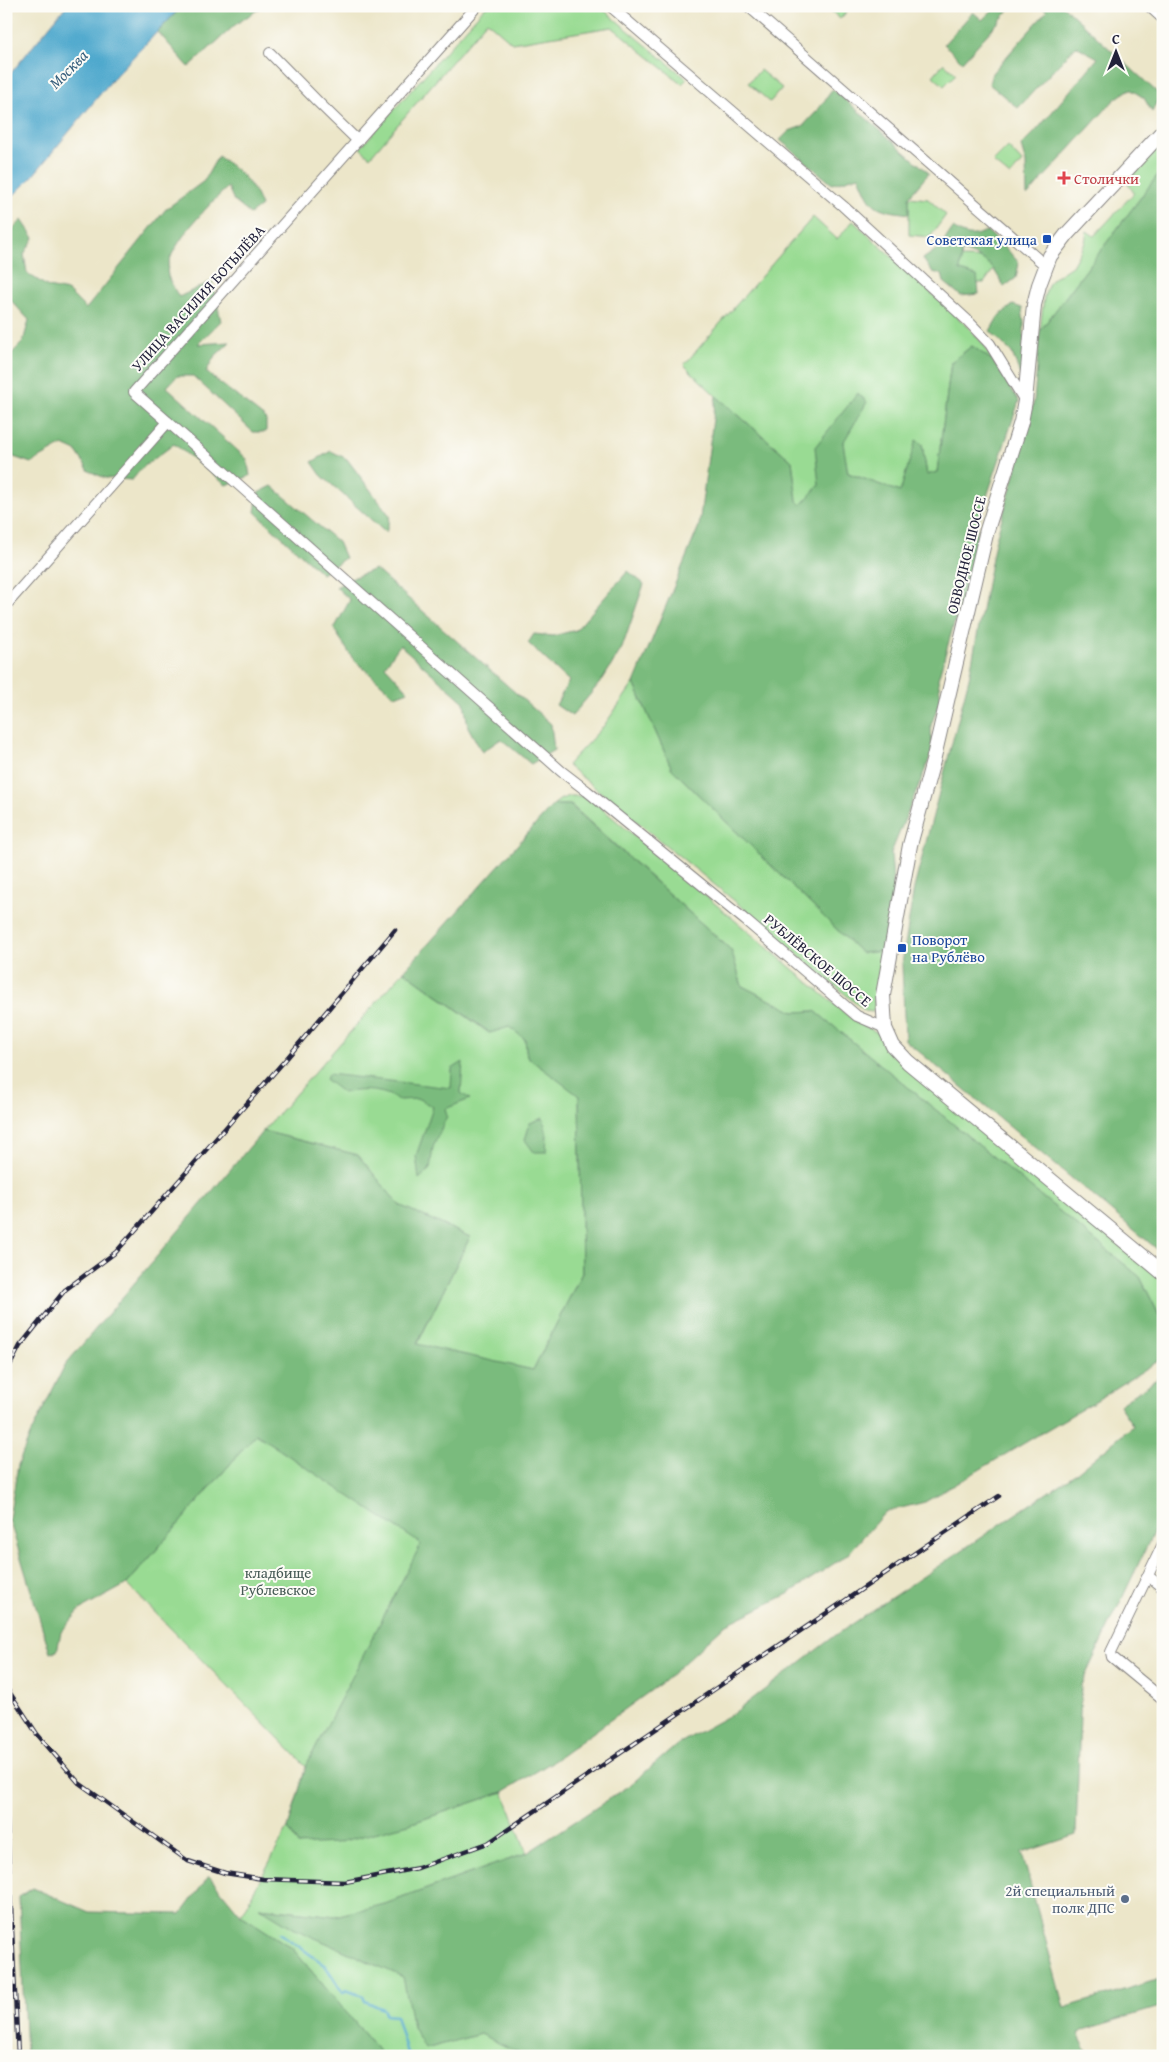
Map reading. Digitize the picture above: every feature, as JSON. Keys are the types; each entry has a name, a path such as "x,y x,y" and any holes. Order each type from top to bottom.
{"street":[{"name":"УЛИЦА ВАСИЛИЯ БОТЫЛЁВА","path":"168,422 134,392 477,6"},
{"path":"610,6 843,206 967,320 990,344 1025,401"},
{"path":"748,6 1046,266"},
{"path":"1152,6 1163,16"},
{"path":"270,53 358,141"},
{"name":"ОБВОДНОЕ ШОССЕ","path":"885,1028 883,995 910,845 933,761 987,530 1021,422 1025,401 1034,305 1046,266 1050,256 1067,234 1163,131"},
{"path":"6,605 168,422"},
{"name":"РУБЛЁВСКОЕ ШОССЕ","path":"168,422 561,771 746,920 857,1016 885,1028"},
{"path":"885,1028 893,1046 908,1062 1163,1274"},
{"path":"1163,1544 1111,1652 1112,1656 1163,1699"},
{"path":"1148,1576 1163,1588"}],"green space":[{"path":"182,6 263,6 235,25 189,67 158,32"},
{"path":"486,6 599,6 687,79 682,84 612,27 512,43 487,21 370,157 360,148"},
{"path":"826,6 850,6 851,7 840,19"},
{"path":"994,6 1013,6 962,62 944,44 973,12 982,20 995,8"},
{"path":"1041,6 1063,6 1160,95 1152,112 1144,98 1130,89 1115,99 1027,196 1026,163 1021,146 1098,58 1076,46 1018,108 989,84 992,73 1047,11"},
{"path":"944,63 956,74 944,86 933,76"},
{"path":"760,70 782,88 770,102 748,83"},
{"path":"833,89 929,173 909,197 909,214 888,211 876,205 867,195 859,176 832,184 780,140 789,131 803,126"},
{"path":"1163,142 1163,168 1040,331 1044,297 1049,283 1072,266 1085,243 1087,231 1094,236 1134,193 1127,182"},
{"path":"1008,147 1022,162 1010,176 993,162"},
{"path":"218,156 244,177 261,206 250,214 234,201 228,187 210,204 179,242 168,266 168,276 179,297 212,281 221,321 198,344 230,342 214,357 206,372 266,419 266,432 253,432 193,376 177,376 167,387 247,459 250,476 226,485 174,444 142,468 132,480 105,478 89,471 76,451 63,445 31,463 8,455 6,456 6,359 23,342 29,320 6,295 6,236 22,220 34,238 24,254 27,273 48,287 68,291 86,309 166,209 204,181"},
{"path":"1163,168 1163,1254 905,1040 902,964 914,888 969,678 995,542 1034,401 1040,331"},
{"path":"909,197 928,199 946,215 930,237 909,235"},
{"path":"813,217 837,239 853,221 969,328 984,345 993,361 972,346 951,362 937,472 927,475 922,444 900,492 848,473 845,459 801,505 797,501 792,461 716,396 684,365"},
{"path":"953,228 970,235 987,231 1019,263 1016,278 1004,287 988,263 962,251 960,271 977,276 979,294 961,296 944,282 942,274 932,272 923,259 940,247"},
{"path":"963,258 1001,259 984,283 961,283 951,268"},
{"path":"1013,305 1022,308 1024,323 1023,382 1012,353 990,331 998,317"},
{"path":"972,346 993,361 1019,401 978,523 974,555 938,679 941,698 931,725 932,753 891,853 894,895 884,951 861,953 672,769 634,683 699,526 716,396 792,461 797,501 801,505 819,485 815,447 858,393 867,402 843,443 848,473 900,492 916,440 922,444 927,475 937,472 951,362"},
{"path":"331,451 347,459 390,516 386,533 321,475 312,462"},
{"path":"272,486 338,542 345,558 322,574 255,512 258,493"},
{"path":"375,569 551,724 554,750 531,764 501,739 482,752 468,727 464,702 400,645 385,666 408,691 395,696 353,659 334,629 350,600 336,587"},
{"path":"628,571 644,584 622,648 603,679 572,716 556,705 569,681 528,643 534,634 553,636 576,630"},
{"path":"634,683 672,769 861,953 884,951 873,1012 865,1011 742,907 567,765 603,727"},
{"path":"570,796 587,796 852,1019 880,1034 883,1046 1163,1281 1163,1315 1159,1315 1140,1277 815,1011 794,1012 742,986 731,950 571,805 553,805 561,799"},
{"path":"553,805 570,805 731,950 742,986 794,1012 815,1011 1140,1277 1159,1315 1163,1315 1163,1358 1097,1400 925,1502 885,1512 847,1555 788,1594 725,1625 664,1681 555,1760 503,1792 409,1824 336,1843 298,1845 288,1828 306,1766 421,1544 256,1434 127,1584 80,1610 61,1632 57,1651 50,1653 9,1519 18,1465 30,1435 65,1365 263,1131 358,1155 399,1205 470,1237 417,1344 533,1370 582,1273 579,1096 527,1057 525,1039 509,1027 490,1033 404,971"},
{"path":"404,971 489,1033 509,1026 525,1039 527,1057 579,1095 582,1273 533,1370 417,1345 470,1237 399,1205 358,1155 263,1131"},
{"path":"463,1062 461,1093 470,1099 445,1109 447,1116 433,1147 430,1169 419,1179 416,1156 433,1107 419,1099 398,1100 379,1092 357,1091 343,1093 326,1080 328,1074 451,1088 452,1069"},
{"path":"543,1118 547,1135 546,1152 534,1152 525,1140 530,1123"},
{"path":"1163,1375 1163,1512 1081,1685 1076,1835 1022,1853 1064,2008 1163,1978 1163,2006 1083,2030 1078,2034 1089,2056 526,2056 480,2034 425,2049 413,2027 403,1977 295,1929 259,1907 335,1916 385,1904 527,1853 629,1786 678,1744 734,1713 836,1635 1075,1474 1133,1426 1119,1405"},
{"name":"кладбище Рублевское","path":"256,1434 422,1544 306,1766 127,1584"},
{"path":"503,1792 527,1853 385,1904 335,1916 260,1907 295,1929 404,1977 413,2027 425,2049 480,2034 526,2056 383,2056 292,1948 241,1915 288,1828 298,1845 409,1824"},
{"path":"209,1876 241,1915 292,1948 383,2056 26,2056 19,1897 33,1888 89,1912 181,1914"}],"water":[{"name":"Москва","path":"66,6 182,6 116,75 31,178 6,203 6,79"}],"waterway":[{"path":"280,1933 325,1965 343,1993 346,1990 363,1996 365,2001 383,2009 386,2015 396,2016 407,2053 413,2056"}],"railway":[{"path":"6,1373 20,1346 65,1290 116,1252 287,1058 395,930"},
{"path":"6,1687 37,1734 79,1783 188,1861 225,1873 263,1879 345,1882 418,1868 488,1843 999,1496"},
{"path":"6,1802 18,2056"}],"place":[{"name":"Столички","path":"1064,178"},
{"name":"Советская улица","path":"1047,239"},
{"name":"Поворот на Рублёво","path":"902,948"},
{"name":"2й специальный полк ДПС","path":"1125,1899"}]}
